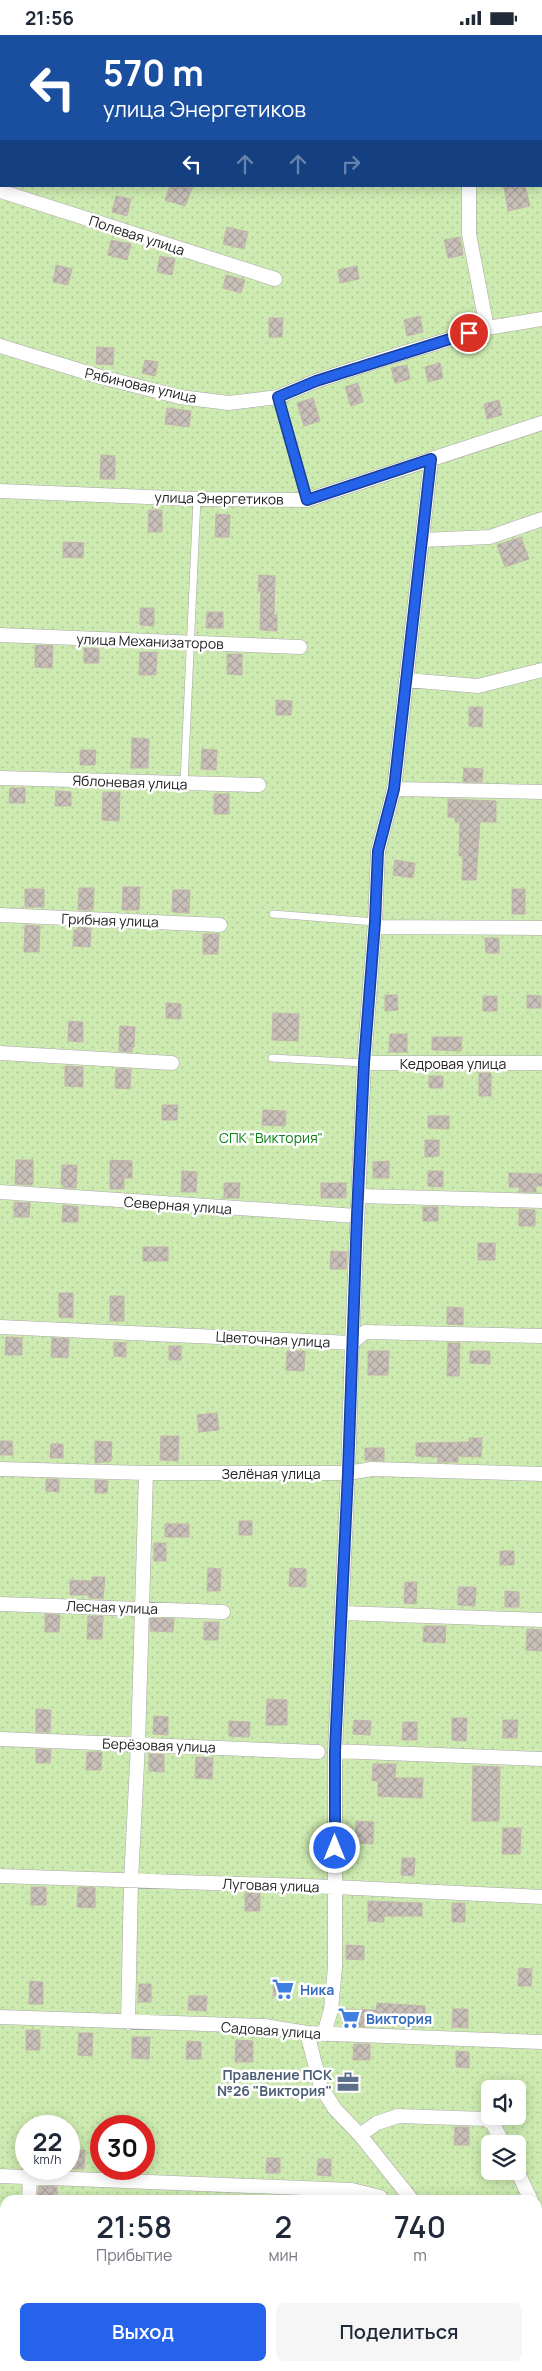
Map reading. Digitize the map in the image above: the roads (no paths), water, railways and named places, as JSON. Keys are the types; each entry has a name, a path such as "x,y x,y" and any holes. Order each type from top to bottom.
{"street":[{"path":"469,187 469,234 486,328"},
{"name":"Полевая улица","path":"0,191 275,279"},
{"name":"Рябиновая улица","path":"0,345 101,377 180,397 229,403 278,397 325,378 486,328 542,319"},
{"name":"улица Энергетиков","path":"0,491 198,499 307,500 542,423"},
{"path":"324,2034 331,2010 336,1967 335,1751 364,1063 375,924 378,851 394,789 431,459"},
{"path":"422,540 490,537 542,519"},
{"name":"улица Механизаторов","path":"0,635 300,647"},
{"path":"406,681 478,685 542,669"},
{"name":"Яблоневая улица","path":"0,778 259,785"},
{"path":"394,789 542,792"},
{"name":"Грибная улица","path":"0,915 220,925"},
{"path":"375,924 542,928"},
{"path":"0,1053 172,1063"},
{"name":"Кедровая улица","path":"364,1063 542,1063"},
{"name":"Северная улица","path":"0,1193 357,1216"},
{"path":"359,1197 542,1201"},
{"name":"Цветочная улица","path":"0,1327 352,1343 365,1332 542,1336"},
{"name":"Зелёная улица","path":"0,1469 146,1473 348,1473 372,1469 542,1474"},
{"path":"128,2023 130,1881 138,1744 146,1473"},
{"name":"Лесная улица","path":"0,1604 223,1612"},
{"path":"342,1613 542,1620"},
{"name":"Берёзовая улица","path":"0,1739 318,1752"},
{"path":"335,1751 542,1759"},
{"name":"Луговая улица","path":"0,1876 335,1887 542,1897"},
{"name":"Садовая улица","path":"0,2017 128,2023 264,2026 324,2034 542,2042"},
{"path":"307,2033 321,2087 336,2109 360,2135 408,2195"},
{"path":"360,2135 377,2123 398,2116 486,2119 493,2124 498,2135"},
{"path":"0,2176 15,2176"},
{"path":"80,2179 352,2190 372,2195"},
{"path":"28,2195 30,2180"},
{"path":"521,2180 529,2195"}],"lane":[{"path":"278,397 307,500"},
{"path":"184,784 198,499"},
{"path":"273,915 375,924"},
{"path":"272,1058 364,1063"}],"place":[{"name":"Ника","path":"283,1989"},
{"name":"Виктория","path":"349,2018"},
{"name":"Правление ПСК №26 \"Виктория\"","path":"348,2082"}],"park label":[{"name":"СПК \"Виктория\"","path":"271,1137"}]}
